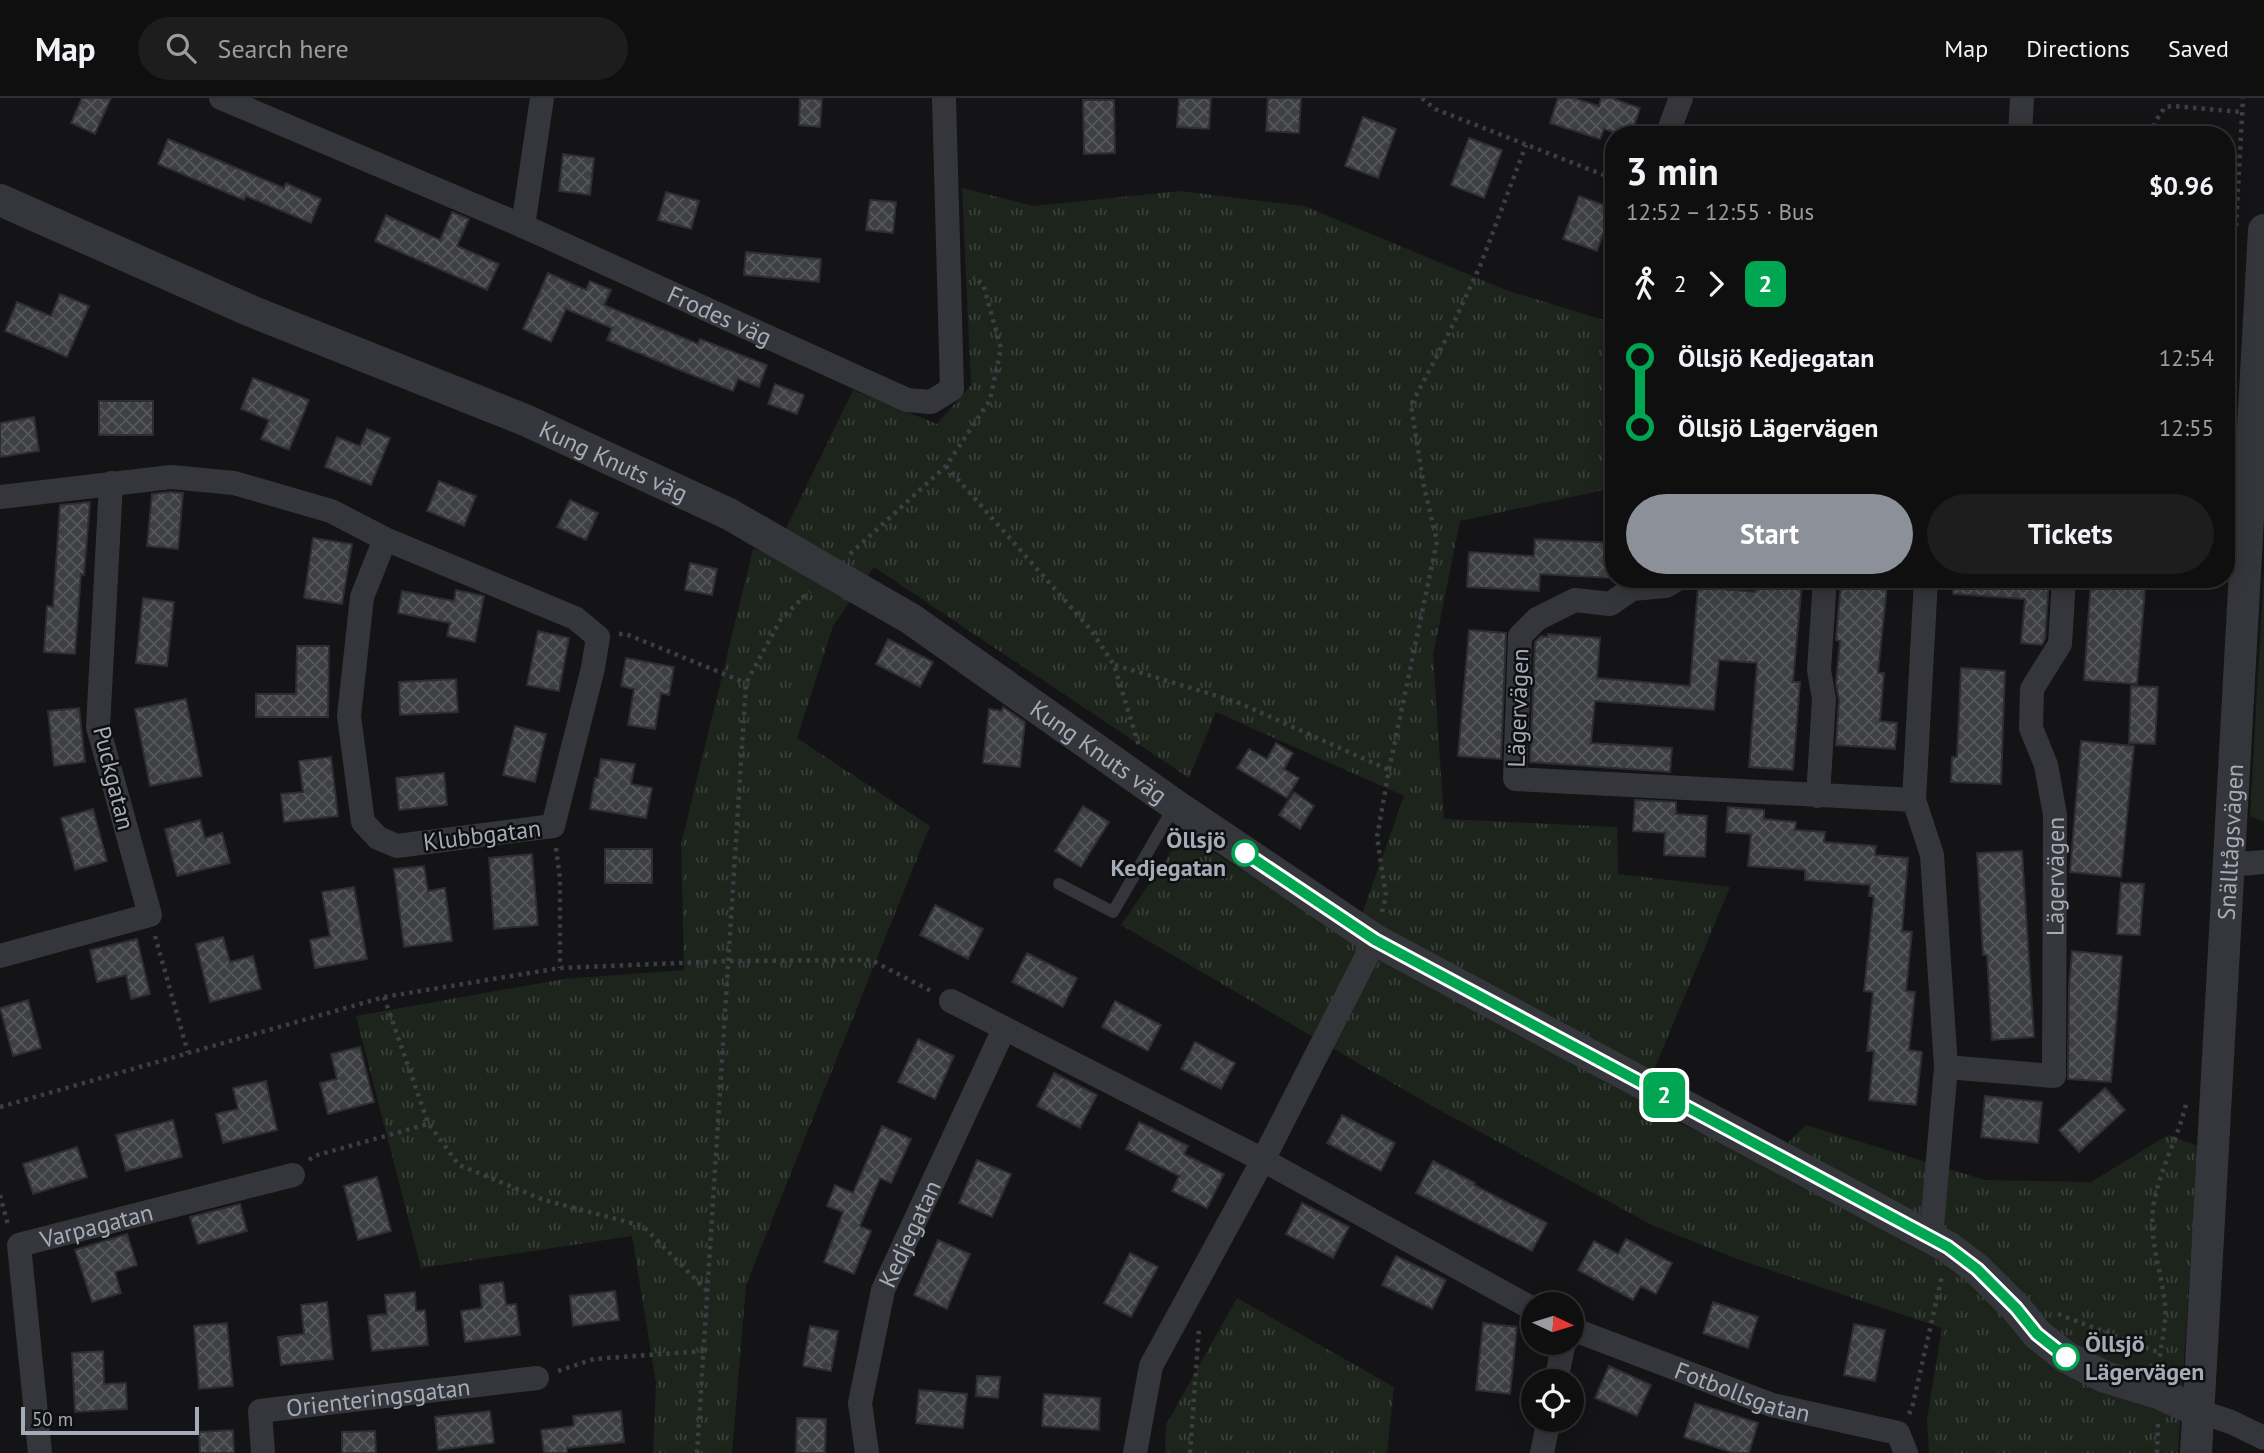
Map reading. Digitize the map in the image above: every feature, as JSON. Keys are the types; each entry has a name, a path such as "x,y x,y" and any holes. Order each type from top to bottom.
{"street":[{"name":"Frodes väg","path":"221,98 523,226 907,400 931,402 952,389 944,98"},
{"path":"523,226 542,98"},
{"path":"1670,126 1681,98"},
{"path":"2020,126 2022,98"},
{"name":"Kung Knuts väg","path":"0,200 251,311 525,420 729,514 911,619 1164,797 1375,940 1940,1242 1977,1269 2016,1308 2037,1334 2066,1357 2105,1377 2158,1393 2264,1438"},
{"name":"Snälltågsvägen","path":"2196,1453 2264,230"},
{"path":"0,497 172,477 234,483 331,512 385,539 575,618 598,637"},
{"name":"Puckgatan","path":"111,483 98,727 150,915"},
{"name":"Klubbgatan","path":"385,539 362,597 349,716 363,822 378,838 397,846 554,826 593,668 598,637"},
{"name":"Lägervägen","path":"1643,588 1632,589 1609,604 1575,600 1537,618 1520,636 1515,779 1914,800"},
{"path":"1818,796 1824,699 1819,670 1824,588"},
{"path":"1926,588 1914,800 1932,855 1946,1067 1940,1242"},
{"name":"Lägervägen","path":"1946,1067 2054,1076 2055,815 2046,765 2031,727 2032,689 2060,644 2063,588"},
{"path":"2228,865 2264,862"},
{"path":"0,956 150,915"},
{"path":"1135,1453 1151,1366 1263,1160 1375,940"},
{"path":"951,1002 1263,1160 1521,1301"},
{"name":"Kedjegatan","path":"867,1453 860,1403 883,1290 1004,1029"},
{"name":"Varpagatan","path":"40,1453 19,1245 293,1175"},
{"name":"Fotbollsgatan","path":"1584,1334 1772,1405 1902,1443"},
{"name":"Orienteringsgatan","path":"263,1453 260,1411 537,1378"},
{"path":"1542,1453 1546,1432"}],"lane":[{"path":"1059,884 1113,912 1164,797"}],"path":[{"path":"1422,98 1435,109 1605,176"},
{"path":"2154,126 2165,107 2242,113"},
{"path":"1375,940 1386,896 1377,837 1437,541 1424,487 1411,405 1480,266 1526,145"},
{"path":"697,1453 746,683 781,620 946,467 990,400 1001,348 984,284 949,260"},
{"path":"946,467 1091,629 1114,665 1164,797"},
{"path":"598,637 626,634 746,683"},
{"path":"1114,665 1237,702 1389,770"},
{"path":"554,826 561,879 560,968"},
{"path":"150,915 188,1053"},
{"path":"0,1107 384,996 560,968 728,961 872,960 951,1002"},
{"path":"384,996 428,1123 460,1165 544,1200 643,1226 707,1292"},
{"path":"2157,1453 2160,1353 2165,1308 2153,1238 2153,1211 2157,1186 2188,1099"},
{"path":"293,1175 314,1156 428,1123"},
{"path":"0,1195 10,1231 19,1245"},
{"path":"1902,1443 1912,1408 1940,1242"},
{"path":"2016,1308 2059,1314 2160,1353"},
{"path":"1189,1453 1200,1321"},
{"path":"537,1378 594,1359 704,1351"}],"green space":[{"path":"962,188 1033,206 1180,191 1304,206 1506,290 1605,321 1605,490 1460,521 1433,655 1444,819 1617,827 1618,874 1730,887 1639,1106 1769,1162 1806,1125 1985,1180 2091,1182 2168,1135 2198,1146 2178,1453 1929,1453 1927,1419 1942,1328 1737,1259 1654,1226 1432,1106 1121,925 1184,833 1352,942 1404,796 1216,712 1189,778 874,567 833,626 797,738 930,826 746,1285 732,1453 653,1453 656,1383 632,1236 421,1268 356,1016 564,979 684,970 681,844 753,549 774,553 853,390 937,424 971,385"},
{"path":"2264,568 2264,822 2250,816"},
{"path":"1237,1298 1394,1387 1387,1453 1165,1453 1166,1425"}],"building":[{"path":"82,98 111,98 95,134 71,123"},
{"path":"800,98 822,99 820,127 799,125"},
{"path":"1179,98 1211,98 1209,129 1177,127"},
{"path":"1268,98 1301,98 1299,133 1266,131"},
{"path":"1558,98 1573,98 1599,106 1601,98 1611,98 1640,108 1634,126 1605,126 1600,139 1550,123"},
{"path":"1083,100 1114,100 1115,153 1084,154"},
{"path":"1363,117 1396,129 1378,178 1345,166"},
{"path":"1469,138 1502,150 1484,198 1451,185"},
{"path":"168,139 284,188 286,183 321,199 311,223 246,196 244,200 158,164"},
{"path":"563,154 594,158 590,195 559,191"},
{"path":"666,192 699,201 691,229 658,220"},
{"path":"1579,196 1605,205 1605,228 1597,251 1563,239"},
{"path":"870,200 896,202 893,233 866,230"},
{"path":"452,212 469,219 457,246 499,264 487,290 375,241 386,215 440,240"},
{"path":"746,252 821,259 819,282 744,275"},
{"path":"548,273 586,290 590,281 611,290 604,305 698,344 700,339 767,365 759,387 738,379 733,391 687,373 607,340 612,328 566,309 551,342 523,329"},
{"path":"60,294 89,306 67,357 5,331 17,302 51,316"},
{"path":"253,378 309,400 289,450 261,439 269,420 241,409"},
{"path":"775,384 804,395 797,414 768,404"},
{"path":"99,401 153,401 153,435 99,435"},
{"path":"34,417 39,451 0,457 0,423"},
{"path":"367,429 390,438 371,485 325,467 337,437 360,446"},
{"path":"439,481 476,496 464,526 427,511"},
{"path":"183,493 178,549 147,546 152,494"},
{"path":"570,500 598,513 586,540 557,527"},
{"path":"90,502 75,654 44,652 47,606 53,607 60,505"},
{"path":"313,538 352,544 342,604 304,598"},
{"path":"1535,539 1605,543 1605,578 1540,574 1539,591 1467,587 1469,552 1534,556"},
{"path":"690,563 717,569 712,595 685,590"},
{"path":"1698,588 1755,592 1755,588 1801,588 1793,682 1800,682 1793,770 1749,767 1757,663 1719,660 1714,710 1595,701 1591,743 1672,748 1670,772 1530,762 1535,642 1541,636 1548,637 1548,634 1600,638 1597,678 1690,686"},
{"path":"1840,588 1887,588 1878,673 1884,673 1880,721 1897,723 1895,749 1836,745 1839,700 1836,683 1840,641 1836,640"},
{"path":"1953,588 2048,588 2045,639 2042,645 2021,643 2025,599 1953,594"},
{"path":"2090,588 2145,588 2137,684 2084,680"},
{"path":"456,590 484,596 475,642 447,636 450,623 398,613 402,591 454,601"},
{"path":"143,598 174,602 167,666 136,663"},
{"path":"1469,630 1506,633 1501,759 1458,756"},
{"path":"538,631 569,638 559,691 527,685"},
{"path":"888,639 933,662 920,687 876,664"},
{"path":"297,646 329,646 328,717 256,717 256,694 296,694"},
{"path":"626,658 674,667 669,695 661,693 655,729 628,725 634,689 621,686"},
{"path":"1961,668 2005,671 2001,784 1951,782 1952,757 1957,757"},
{"path":"456,679 458,712 400,715 399,682"},
{"path":"2131,686 2158,687 2155,744 2129,743"},
{"path":"186,699 202,776 150,786 135,709"},
{"path":"1003,707 1025,722 1020,767 983,763 989,709 1002,711"},
{"path":"79,708 85,762 54,766 48,711"},
{"path":"515,726 546,734 535,782 503,775"},
{"path":"2081,741 2134,746 2121,877 2070,872"},
{"path":"1276,743 1293,753 1284,769 1299,778 1287,798 1237,768 1249,749 1267,759"},
{"path":"331,757 338,816 284,822 281,794 303,792 299,761"},
{"path":"601,759 635,764 631,784 652,788 646,818 590,809"},
{"path":"444,773 447,805 399,810 396,778"},
{"path":"1294,792 1314,806 1300,829 1279,815"},
{"path":"1635,800 1676,802 1676,814 1707,816 1705,857 1664,855 1665,833 1633,831"},
{"path":"1083,806 1109,822 1081,867 1055,851"},
{"path":"1728,807 1764,810 1764,819 1796,822 1795,830 1825,832 1824,842 1876,846 1875,855 1908,858 1902,931 1912,932 1906,991 1915,992 1909,1050 1922,1052 1916,1105 1869,1100 1874,1051 1867,1051 1873,992 1864,991 1874,896 1869,896 1870,885 1805,880 1805,870 1748,866 1751,834 1726,832"},
{"path":"93,809 107,861 75,870 61,818"},
{"path":"200,820 205,838 222,833 230,863 177,876 165,829"},
{"path":"605,849 652,849 652,883 605,883"},
{"path":"2022,851 2034,1037 1992,1040 1987,955 1983,955 1977,853"},
{"path":"532,854 538,925 494,929 489,858"},
{"path":"424,866 428,891 445,888 452,941 404,947 394,869"},
{"path":"2121,883 2144,884 2140,935 2117,934"},
{"path":"354,887 367,959 315,968 310,940 330,936 322,892"},
{"path":"935,905 983,929 968,959 920,935"},
{"path":"223,937 230,962 253,956 261,989 210,1002 196,944"},
{"path":"137,939 150,994 131,999 126,975 97,982 90,950"},
{"path":"2072,951 2122,956 2111,1082 2068,1079"},
{"path":"1027,953 1077,978 1063,1007 1012,982"},
{"path":"28,1000 41,1048 13,1056 0,1008"},
{"path":"1115,1001 1161,1025 1148,1051 1102,1027"},
{"path":"918,1039 954,1056 935,1099 898,1082"},
{"path":"1195,1042 1235,1063 1221,1089 1181,1069"},
{"path":"360,1047 374,1102 328,1114 320,1083 337,1079 331,1054"},
{"path":"1054,1073 1097,1095 1080,1128 1037,1106"},
{"path":"266,1081 277,1130 223,1143 216,1114 238,1109 233,1088"},
{"path":"2105,1088 2125,1110 2079,1152 2059,1130"},
{"path":"1985,1096 2042,1102 2038,1143 1981,1137"},
{"path":"1342,1115 1395,1143 1381,1171 1327,1143"},
{"path":"173,1120 182,1157 126,1171 116,1135"},
{"path":"1139,1122 1188,1146 1184,1154 1224,1174 1207,1208 1172,1191 1179,1176 1126,1149"},
{"path":"882,1126 911,1139 891,1183 880,1178 860,1226 871,1231 854,1274 824,1262 843,1212 827,1206 835,1185 853,1193"},
{"path":"77,1147 87,1177 33,1194 23,1164"},
{"path":"977,1160 1011,1174 992,1217 959,1203"},
{"path":"1433,1161 1547,1223 1532,1251 1416,1193"},
{"path":"377,1177 391,1231 358,1240 344,1186"},
{"path":"1302,1203 1349,1227 1333,1258 1286,1234"},
{"path":"240,1204 247,1231 198,1244 190,1217"},
{"path":"127,1234 137,1265 115,1272 121,1293 92,1302 75,1250"},
{"path":"1626,1239 1672,1263 1656,1294 1641,1286 1633,1300 1578,1270 1594,1241 1618,1254"},
{"path":"938,1240 970,1254 947,1309 914,1295"},
{"path":"1130,1253 1158,1267 1131,1317 1104,1303"},
{"path":"1396,1256 1446,1280 1432,1309 1382,1285"},
{"path":"503,1282 506,1305 516,1304 520,1335 465,1342 461,1311 482,1308 480,1285"},
{"path":"615,1291 619,1320 573,1326 570,1296"},
{"path":"415,1292 416,1311 425,1310 428,1345 372,1351 368,1316 387,1314 385,1295"},
{"path":"327,1302 333,1359 281,1365 278,1337 304,1334 301,1305"},
{"path":"1713,1302 1758,1317 1748,1348 1703,1333"},
{"path":"227,1323 233,1386 199,1389 194,1326"},
{"path":"1483,1323 1517,1327 1510,1394 1476,1390"},
{"path":"1854,1324 1885,1330 1875,1381 1844,1375"},
{"path":"810,1326 838,1331 831,1371 803,1366"},
{"path":"103,1351 104,1384 126,1383 127,1409 75,1412 72,1353"},
{"path":"1609,1366 1651,1385 1637,1416 1595,1398"},
{"path":"977,1376 1000,1377 998,1398 976,1396"},
{"path":"919,1390 967,1394 963,1428 916,1423"},
{"path":"1044,1394 1100,1398 1099,1430 1042,1426"},
{"path":"1695,1403 1758,1423 1749,1453 1734,1453 1684,1437"},
{"path":"490,1411 494,1443 438,1450 435,1417"},
{"path":"621,1411 624,1442 567,1448 567,1453 544,1453 541,1430 574,1426 573,1416"},
{"path":"797,1418 826,1419 825,1453 796,1453"},
{"path":"233,1430 234,1453 200,1453 199,1432"},
{"path":"375,1431 376,1453 342,1453 342,1432"}],"bus line":[{"name":"2","path":"1245,853 1375,940 1948,1247 1977,1269 2016,1308 2037,1334 2066,1357"}],"place":[{"name":"Öllsjö Kedjegatan","path":"1245,853"},
{"name":"Öllsjö Lägervägen","path":"2066,1357"}]}
